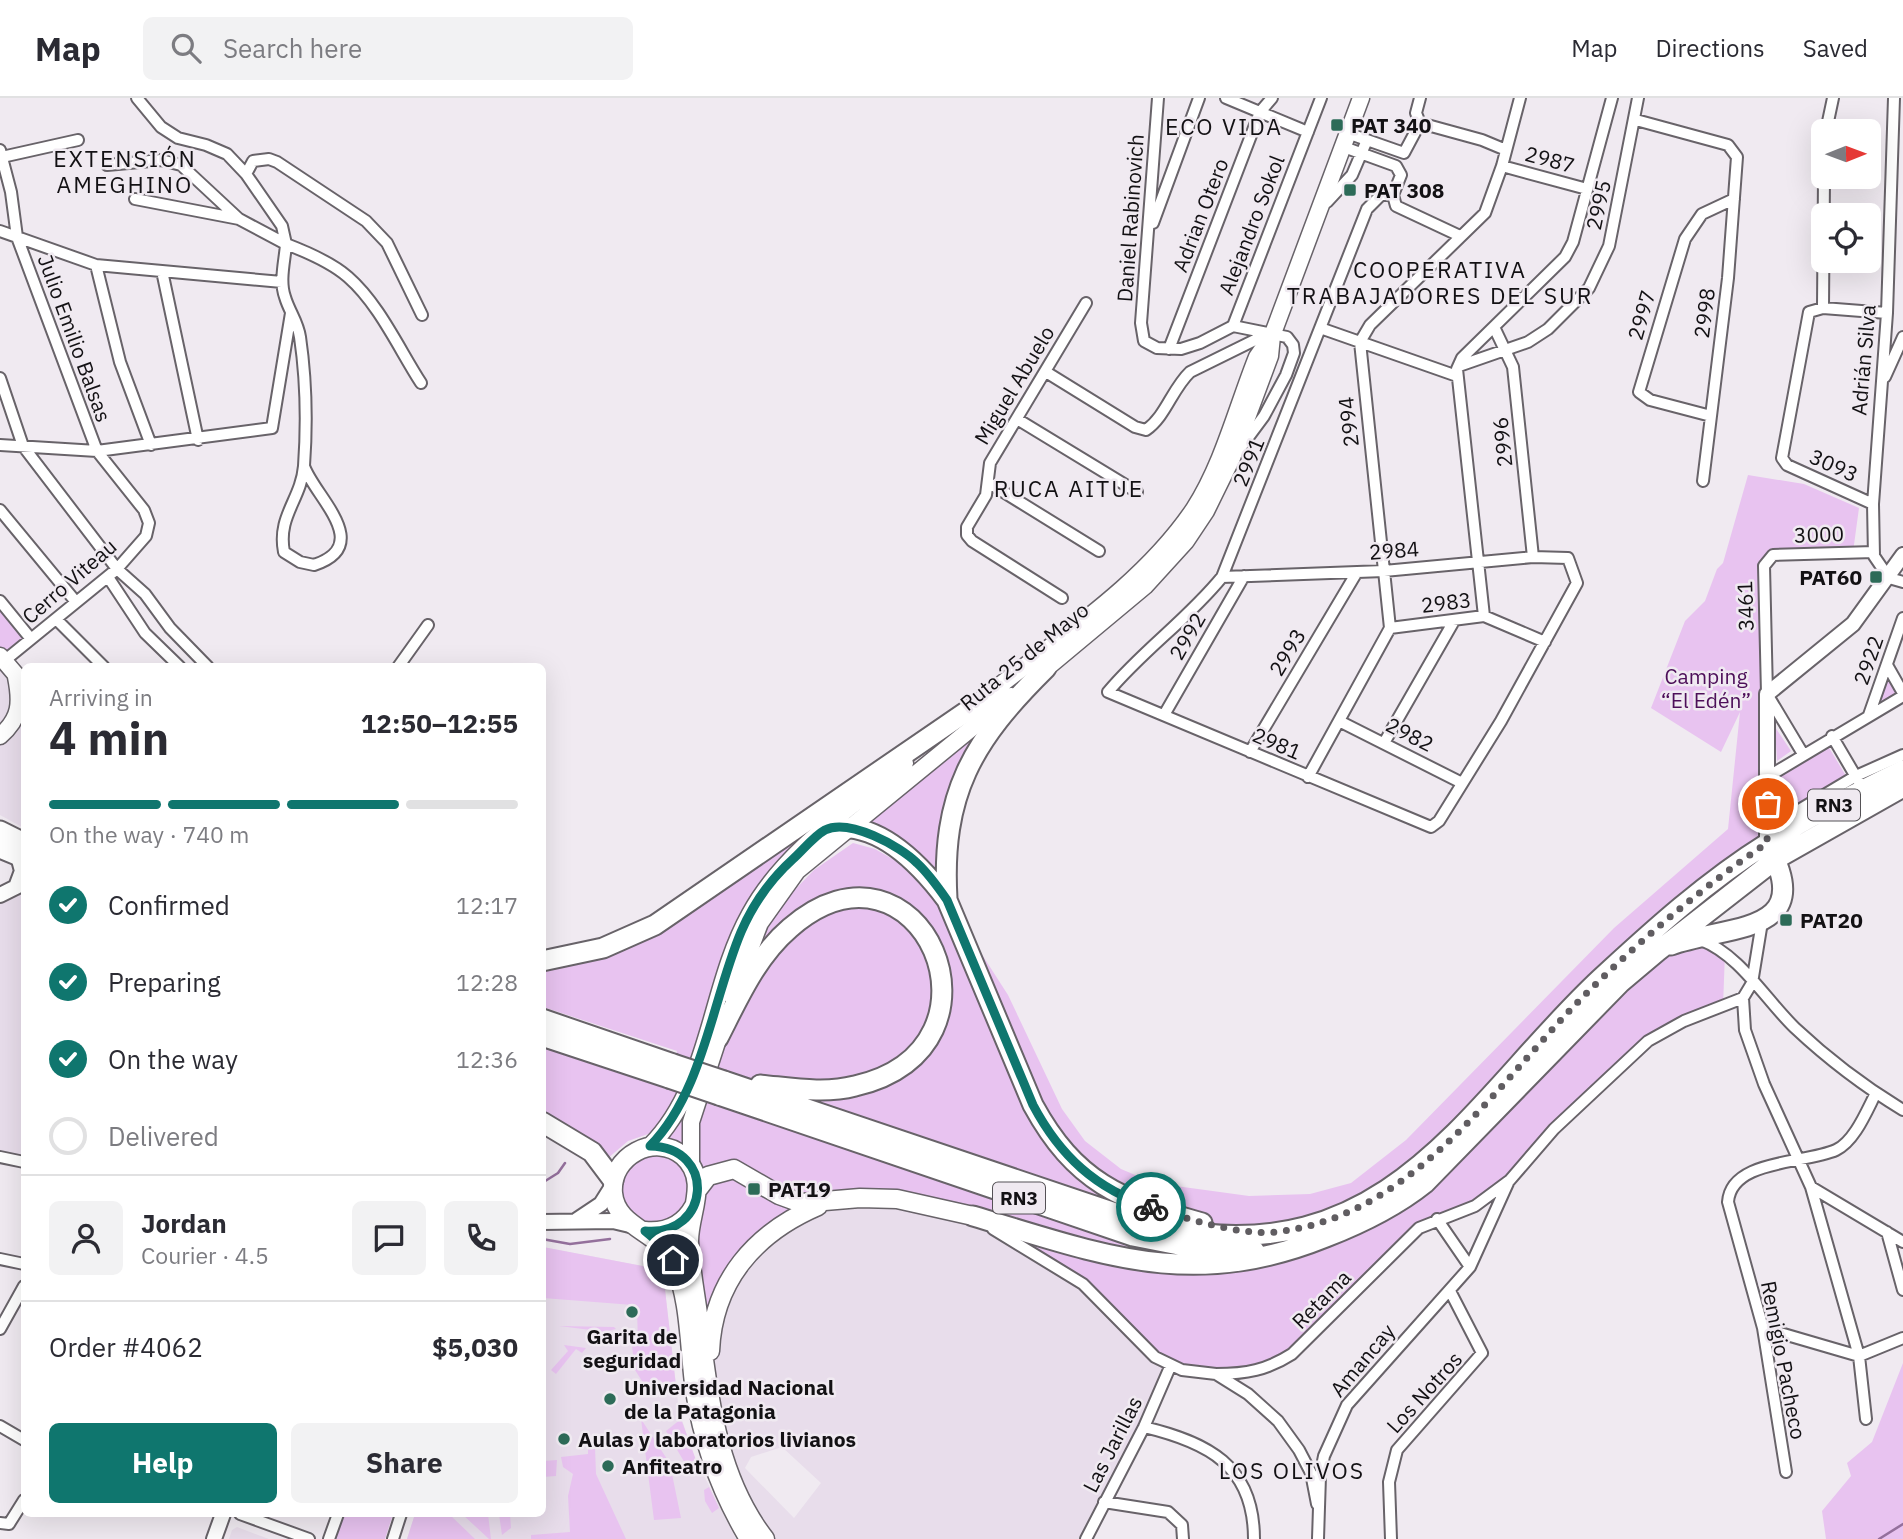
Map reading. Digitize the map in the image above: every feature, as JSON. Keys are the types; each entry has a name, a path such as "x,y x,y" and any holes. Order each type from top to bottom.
{"highway":[{"path":"947,900 945,845 953,803 961,781 999,718 1046,668"},
{"path":"546,960 603,948 655,925 976,705"},
{"name":"RN3","path":"546,1037 671,1071 1133,1219 1206,1234 1272,1233 1319,1222 1356,1208 1420,1167 1598,981 1692,898 1860,783 1903,770"},
{"name":"RN3","path":"722,1088 1091,1223 1155,1242 1199,1249 1249,1250 1279,1248 1326,1237 1379,1214 1425,1184 1620,983 1658,951 1770,844 1903,787"},
{"path":"824,830 847,828 900,849 917,862 947,900 1033,1105 1046,1130 1072,1163 1091,1178 1138,1203 1204,1223 1272,1233"},
{"path":"0,831 17,851"},
{"path":"1658,951 1695,937 1762,922 1776,911 1783,893 1781,871 1770,844"},
{"path":"718,1038 743,988 768,950 790,928 828,904 864,898 896,908 912,918 927,934 936,951 943,997 937,1020 913,1057 896,1071 873,1082 826,1090 722,1088"},
{"name":"RN3","path":"546,1021 671,1071"},
{"path":"546,1124 592,1152 613,1182"},
{"path":"973,1216 1092,1253 1182,1266 1253,1260 1326,1237"}],"main road":[{"name":"Ruta 25 de Mayo","path":"613,1182 627,1157 650,1146 680,1108 749,916 771,881 824,830 1137,576 1173,537 1195,507 1211,476 1361,98"},
{"name":"Ruta 25 de Mayo","path":"691,1165 691,1122 748,949 767,911 797,871 1165,568 1206,511 1232,458 1270,356 1268,335"},
{"path":"2,658 20,680 20,708 5,731"},
{"path":"5,731 21,717"},
{"path":"650,1146 673,1150 691,1165 697,1196 690,1232 690,1251 711,1410 732,1486 765,1539"},
{"path":"639,1228 670,1229 690,1214 708,1176 734,1169 795,1201 897,1199 973,1216"},
{"path":"613,1182 615,1204 668,1252 677,1271 696,1394 716,1472 727,1502 749,1539"},
{"path":"711,1410 711,1334 728,1281 742,1259 764,1236 795,1216 828,1202"}],"street":[{"path":"137,98 161,127 178,138 228,154 246,174 282,226 286,244 282,282 299,327 304,374 304,466 301,482 284,519 281,535 284,552 300,562 314,565 333,555 339,545 339,526 337,515 309,481 304,466"},
{"name":"Daniel Rabinovich","path":"1158,98 1141,323 1144,341 1157,348 1169,349"},
{"path":"1148,235 1199,98"},
{"path":"1226,98 1308,132"},
{"name":"Adrian Otero","path":"1169,349 1260,112 1272,98"},
{"name":"Alejandro Sokol","path":"1233,326 1321,98"},
{"path":"1344,140 1367,141 1404,153 1420,123 1416,113 1420,98"},
{"path":"1360,342 1370,325 1485,212 1502,166 1520,98"},
{"name":"2995","path":"1458,371 1462,358 1565,257 1573,243 1612,98"},
{"name":"2995","path":"1458,371 1528,342 1548,329 1589,288 1602,266 1616,220 1638,98"},
{"path":"1829,119 1833,98"},
{"name":"Adrián Silva","path":"1894,98 1886,313 1873,504 1874,552 1896,580"},
{"name":"2998","path":"1636,120 1734,149 1737,157 1703,481"},
{"name":"2987","path":"1420,123 1482,140 1506,150"},
{"path":"1,154 78,140"},
{"path":"1344,140 1362,153 1389,163 1399,170 1401,175 1393,195 1396,206 1460,236"},
{"path":"1309,232 1332,195 1352,175 1367,141"},
{"name":"Julio Emilio Balsas","path":"1,154 11,191 17,237 97,451 144,510 149,523"},
{"path":"246,174 253,161 269,159 366,221 387,243 422,315"},
{"path":"107,165 172,161 181,164 239,219 310,254 347,276 362,292 421,383"},
{"name":"2987","path":"1502,166 1587,189"},
{"path":"1892,184 1903,170"},
{"path":"1824,189 1823,308 1886,313"},
{"name":"2991","path":"1108,692 1122,675 1195,610 1222,577 1323,328 1367,209 1381,195 1393,195"},
{"path":"135,198 239,219"},
{"name":"2997","path":"1711,416 1650,400 1639,392 1685,239 1702,214 1734,199"},
{"path":"0,231 96,265 282,282"},
{"path":"96,265 120,362 151,445"},
{"path":"162,271 198,440"},
{"name":"Miguel Abuelo","path":"1062,598 972,541 967,535 967,527 989,483 990,463 1086,303"},
{"name":"3093","path":"1823,308 1809,312 1782,458 1787,464 1873,504"},
{"path":"0,445 97,451 198,440 272,428 292,313"},
{"path":"1169,349 1200,343 1233,326 1287,337 1293,345 1294,354 1275,397 1232,458"},
{"name":"2996","path":"1494,327 1513,367 1533,558"},
{"path":"1323,328 1360,342 1458,371 1484,616"},
{"path":"1046,372 1135,427 1146,429 1155,423 1180,381 1190,372 1268,335"},
{"path":"1881,386 1903,337"},
{"name":"2994","path":"1360,342 1390,628"},
{"path":"0,378 23,446 117,569 145,594 170,628 204,663"},
{"path":"1017,419 1137,492"},
{"path":"989,483 1099,551"},
{"path":"0,510 76,602"},
{"name":"Cerro Viteau","path":"2,658 31,639 117,569 146,536 149,523"},
{"name":"3000","path":"1767,560 1773,555 1874,552"},
{"path":"1767,694 1853,624 1896,580 1903,555"},
{"name":"2984","path":"1222,577 1384,571 1533,558 1569,558 1577,583 1545,642"},
{"name":"3461","path":"1767,560 1762,579 1767,694"},
{"name":"2993","path":"1250,752 1357,572"},
{"name":"2992","path":"1164,715 1244,576"},
{"path":"108,577 145,633 176,663"},
{"path":"0,601 31,639"},
{"name":"2983","path":"1390,628 1484,616 1545,642"},
{"path":"55,618 100,663"},
{"name":"2922","path":"1869,715 1903,618"},
{"path":"1384,743 1454,621"},
{"path":"401,663 428,625"},
{"path":"1308,777 1390,628"},
{"path":"1462,783 1545,642"},
{"path":"1769,776 1903,694 1887,665"},
{"name":"2981","path":"1108,692 1431,827 1448,809 1462,783"},
{"path":"1767,694 1802,754"},
{"path":"1767,694 1770,844"},
{"name":"2982","path":"1339,720 1462,783"},
{"path":"1832,736 1860,783 1903,755"},
{"path":"0,895 20,885"},
{"path":"1762,922 1752,983 1743,998 1747,1039 1811,1186 1859,1356 1866,1419"},
{"path":"1695,937 1725,952 1795,1028 1876,1093 1903,1108"},
{"path":"1510,1180 1554,1129 1648,1041 1684,1021 1743,998"},
{"path":"1798,1158 1838,1149 1849,1140 1876,1093"},
{"path":"0,1157 21,1161"},
{"name":"Remigio Pacheco","path":"1786,1472 1763,1328 1728,1202 1729,1189 1738,1178 1798,1158"},
{"name":"Retama","path":"1216,1374 1250,1373 1267,1369 1292,1354 1419,1228 1475,1206 1510,1180"},
{"name":"Amancay","path":"1318,1539 1317,1504 1324,1456 1347,1405 1470,1267 1510,1180"},
{"path":"576,1221 596,1208 613,1182"},
{"path":"1811,1186 1903,1242"},
{"path":"973,1216 1083,1284 1155,1357 1170,1367 1216,1374 1248,1394 1278,1421 1311,1473 1317,1504"},
{"path":"1437,1219 1470,1267"},
{"path":"546,1222 613,1221 639,1228"},
{"path":"1887,1232 1903,1290"},
{"path":"0,1259 21,1263"},
{"name":"Los Notros","path":"1391,1539 1389,1482 1397,1450 1482,1353 1450,1291"},
{"path":"0,1329 21,1300"},
{"path":"1763,1328 1859,1356 1903,1338"},
{"name":"Las Jarillas","path":"1086,1539 1144,1427 1170,1367"},
{"path":"0,1426 21,1438"},
{"path":"1144,1427 1183,1436 1212,1450 1234,1473 1248,1500 1254,1539"},
{"path":"1104,1502 1168,1512 1182,1525 1183,1539"},
{"path":"5,1523 21,1504"},
{"path":"214,1539 222,1517"},
{"path":"248,1517 309,1539"},
{"path":"329,1539 337,1517"},
{"path":"393,1539 400,1517"}],"shaded area":[{"path":"0,656 21,681 21,826 0,815"},
{"path":"21,887 21,1161 0,1157 0,895"},
{"path":"843,1199 973,1216 1058,1269 1170,1367 1086,1539 765,1539 711,1411 711,1334 755,1244","holes":["782,1447 821,1483 794,1518 745,1468 751,1457"]},
{"name":"Universidad Nacional de la Patagonia","path":"546,1248 653,1268 664,1281 679,1411 694,1456 736,1539 407,1539 414,1517 546,1517"},
{"path":"237,1527 269,1539 229,1539 232,1530"}],"green space":[{"name":"Camping “El Edén”","path":"1748,475 1804,484 1859,508 1853,552 1767,560 1767,843 1749,879 1695,937 1725,952 1723,1007 1648,1041 1492,1195 1426,1224 1292,1354 1250,1373 1170,1367 1083,1284 973,1216 791,1196 740,1163 729,1161 700,1174 696,1124 751,958 780,905 814,870 853,843 875,849 903,865 947,900 1008,995 1062,1109 1085,1141 1121,1169 1154,1183 1249,1196 1310,1194 1351,1183 1406,1140 1614,928 1728,829 1740,712 1721,752 1651,708 1685,621 1705,601 1717,569 1723,563"},
{"path":"0,600 31,639 0,656"},
{"path":"1888,674 1899,695 1876,708"},
{"path":"993,715 979,737 940,880 863,826"},
{"path":"1775,727 1791,751 1777,761"},
{"path":"1828,746 1846,776 1799,804 1779,800 1778,776"},
{"path":"858,790 780,863 740,913 682,1096 654,1132 628,1141 607,1159 546,1118 546,1047 666,1085 677,1051 546,1008 546,961 614,947"},
{"path":"777,889 684,1145 666,1136 689,1104 747,934"},
{"path":"655,1153 674,1159 684,1169 690,1188 684,1207 674,1217 655,1223 636,1217 626,1207 620,1188 626,1169 636,1159"},
{"path":"730,1173 806,1208 760,1234 707,1341 695,1248 698,1212 706,1187"},
{"path":"546,1248 653,1268 664,1281 676,1386 667,1387 660,1380 653,1380 647,1389 635,1370 632,1346 638,1340 637,1312 633,1305 546,1298"},
{"path":"559,1326 616,1329 591,1335 591,1330"},
{"path":"564,1345 586,1348 582,1353 576,1349 556,1374 551,1370 568,1351"},
{"path":"1903,1363 1903,1539 1826,1539 1822,1511 1851,1476 1847,1463 1872,1442"},
{"path":"641,1419 667,1459 664,1462 672,1474 681,1518 654,1520"},
{"path":"681,1419 696,1460 689,1470 666,1431"},
{"path":"595,1447 596,1474 626,1539 531,1539 531,1535 570,1532 568,1496 573,1474 563,1467 561,1457 588,1454 588,1448"},
{"path":"557,1460 556,1476 546,1477 546,1461"},
{"path":"709,1487 719,1508 712,1513 705,1501 704,1490"},
{"path":"343,1517 392,1517 385,1539 336,1539"},
{"path":"414,1517 452,1517 475,1539 407,1539"},
{"path":"465,1517 488,1517 489,1539"},
{"path":"499,1517 510,1517 511,1528 502,1535"}],"waterway":[{"path":"546,1180 558,1173 565,1163"},
{"path":"546,1240 570,1244 610,1239"},
{"path":"1879,1539 1903,1524"}],"way so far":[{"path":"1151,1207 1204,1223 1272,1233 1333,1217 1390,1189 1420,1167 1449,1140 1598,981 1692,898 1767,843 1768,804"}],"place":[{"name":"PAT 340","path":"1337,125"},
{"name":"PAT 308","path":"1350,190"},
{"name":"PAT60","path":"1876,577"},
{"name":"PAT20","path":"1786,920"},
{"name":"PAT19","path":"754,1189"},
{"name":"Garita de seguridad","path":"632,1312"},
{"name":"Universidad Nacional de la Patagonia","path":"610,1399"},
{"name":"Aulas y laboratorios livianos","path":"564,1439"},
{"name":"Anfiteatro","path":"608,1466"}],"district":[{"name":"ECO VIDA","path":"1224,126"},
{"name":"EXTENSIÓN AMEGHINO","path":"125,171"},
{"name":"COOPERATIVA TRABAJADORES DEL SUR","path":"1440,282"},
{"name":"RUCA AITUE","path":"1069,488"},
{"name":"LOS OLIVOS","path":"1292,1470"}],"route":[{"path":"673,1260 663,1246 645,1231 657,1232 681,1223 690,1214 695,1203 697,1181 691,1165 683,1157 673,1150 650,1146 674,1119 685,1098 741,931 755,905 771,881 824,830 841,827 883,840 900,849 917,862 932,880 947,900 1046,1130 1072,1163 1091,1178 1112,1191 1151,1207"}]}
